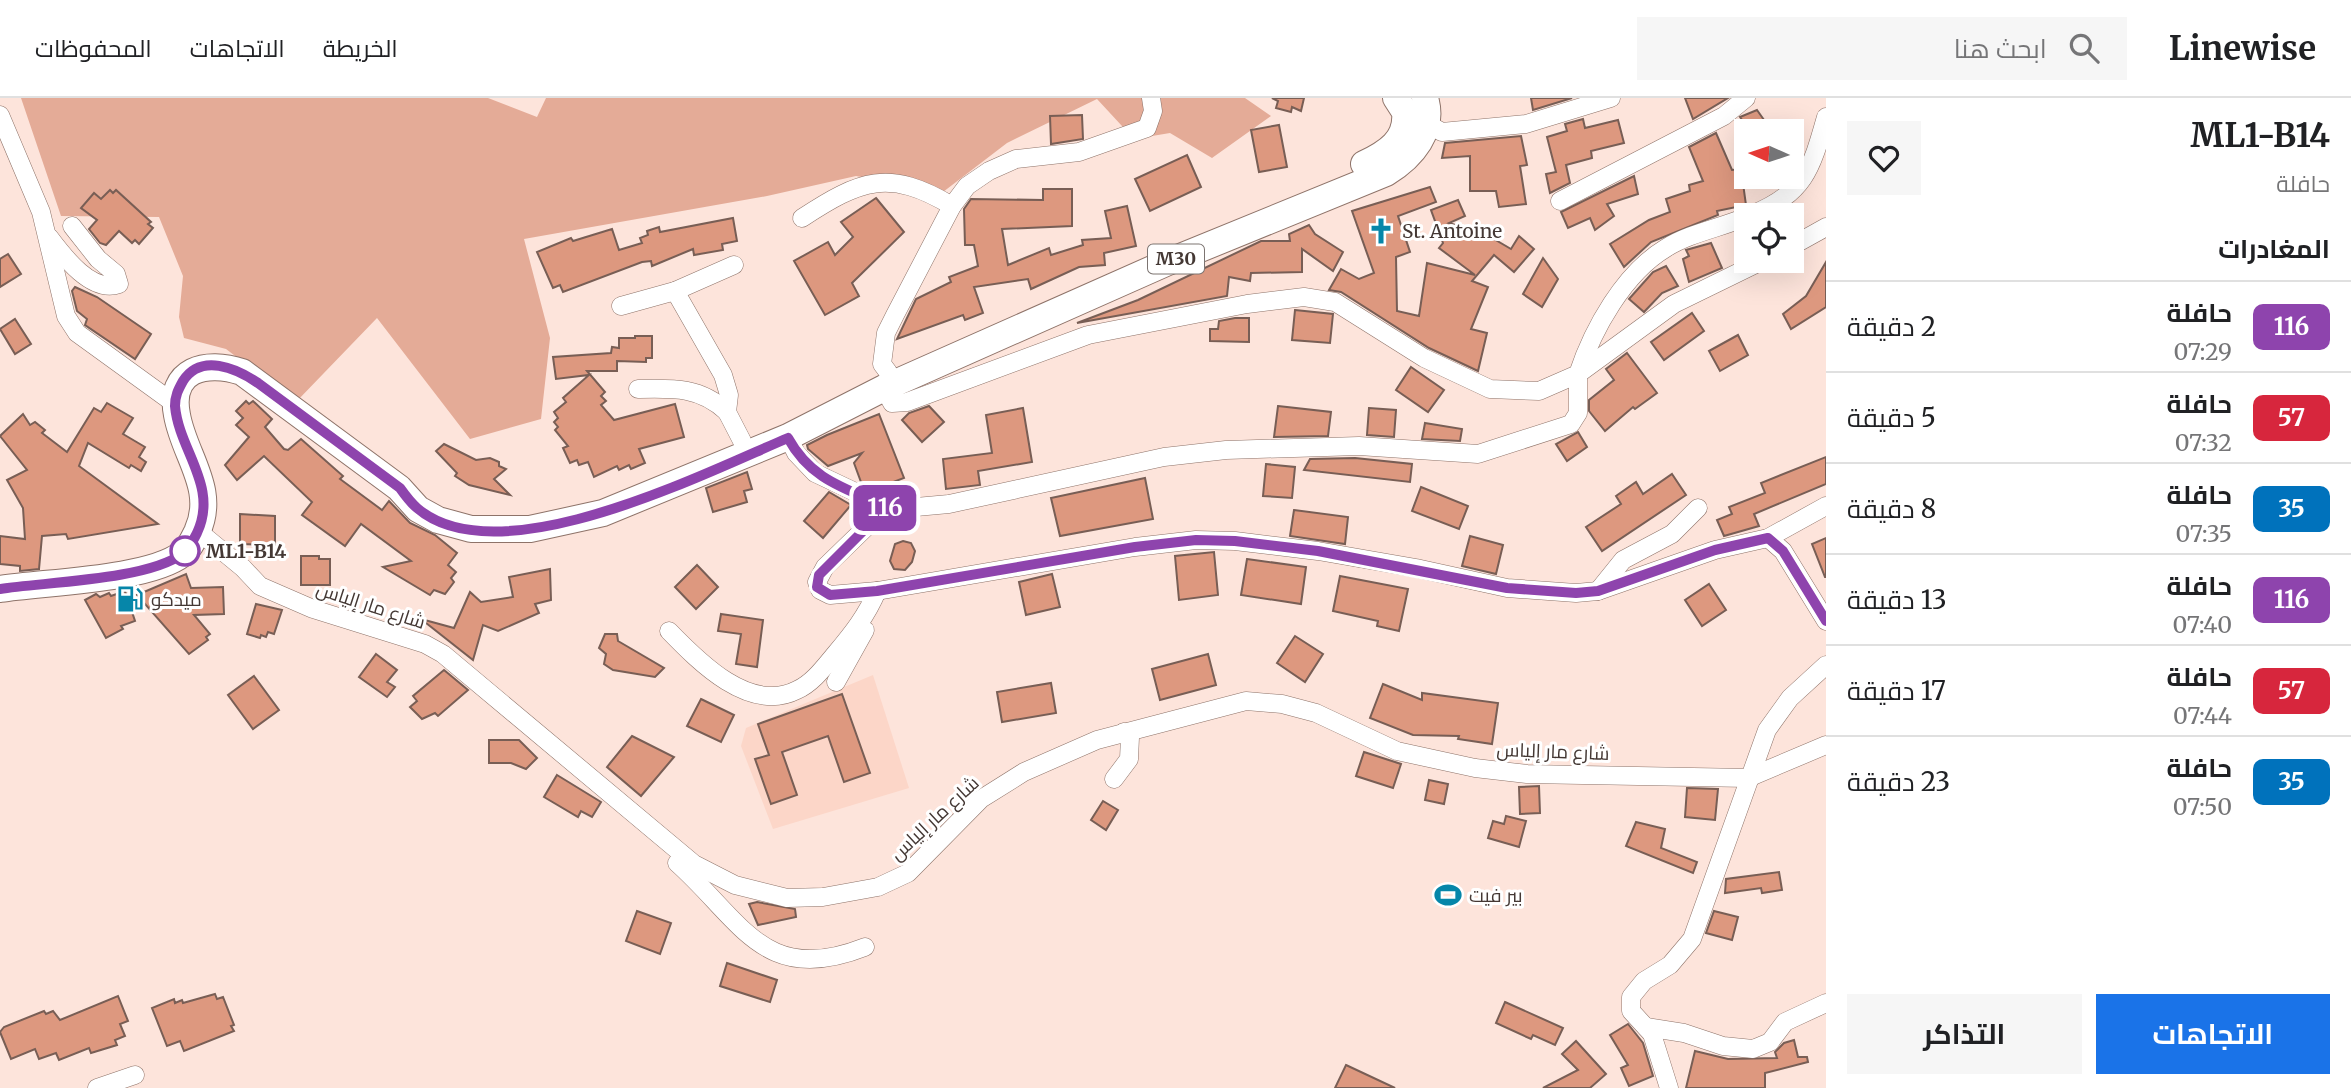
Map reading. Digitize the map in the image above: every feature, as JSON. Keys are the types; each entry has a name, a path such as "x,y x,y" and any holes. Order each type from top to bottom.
{"highway":[{"name":"M30","path":"400,488 418,509 438,520 471,529 530,529 603,513 788,438 886,380 1385,153 1400,139 1404,131 1405,112 1396,98"},
{"path":"1425,98 1429,111 1427,124"},
{"name":"M30","path":"400,488 421,493 471,513 507,518 542,517 602,503 886,380 1386,173 1409,158 1427,124"},
{"path":"0,589 143,569 182,554 198,531 205,511 199,473 180,430 175,404 176,395 187,376 202,366 214,365 242,372 400,488"}],"street":[{"path":"1150,98 1153,111 1147,128 1079,152 1026,156 1006,163 967,186 952,206 886,333 882,364 892,403 907,402 1088,335 1247,304 1304,297 1335,302 1416,354 1490,389 1539,391 1578,374 1674,304 1737,273"},
{"path":"1427,124 1442,132 1526,124 1611,98"},
{"path":"1560,201 1724,116 1746,98"},
{"path":"0,115 41,212 66,316 77,333 175,404"},
{"path":"1774,203 1793,193 1801,185 1813,164 1826,117"},
{"path":"802,218 849,189 868,182 887,181 912,185 952,206"},
{"path":"788,438 796,453 815,473 887,507 949,504 1130,463 1217,451 1359,446 1488,453 1571,424 1578,413 1578,374 1601,324 1646,263 1680,240 1734,221"},
{"path":"47,234 66,259 98,284 105,287 119,284 116,274 97,259 72,226"},
{"path":"1804,239 1826,227"},
{"path":"621,306 675,291 734,265"},
{"path":"675,291 723,376 729,395 727,412"},
{"path":"638,389 690,390 707,395 727,412 742,441"},
{"path":"887,507 844,547 817,582 820,590 830,595 877,591 1135,547 1196,540 1235,541 1318,551 1524,591 1598,591 1715,550 1768,538 1826,506"},
{"path":"1598,591 1623,560 1672,534 1698,508"},
{"name":"شارع مار إلياس","path":"198,531 243,568 260,586 313,609 425,644 443,654 694,864 735,886 787,898 849,894 896,881 908,873 982,799 1024,772 1124,732 1230,704 1262,702 1316,713 1396,751 1475,768 1527,774 1748,778"},
{"path":"1768,538 1783,551 1826,621"},
{"path":"670,631 688,651 724,679 763,696 777,696 799,690 809,682 865,616 877,591"},
{"path":"836,682 865,631 865,616"},
{"path":"1669,1088 1658,1047 1632,1011 1630,997 1639,986 1670,965 1692,939 1767,730 1790,698 1826,665"},
{"path":"1114,779 1129,759 1130,737 1124,732"},
{"path":"1748,778 1826,745"},
{"path":"656,833 660,846 716,898 751,939 765,948 812,959 843,956 865,947"},
{"path":"1646,1027 1684,1033 1723,1046 1753,1049 1770,1042 1785,1022 1826,1003"},
{"path":"97,1088 135,1075"}],"shaded area":[{"path":"21,98 488,98 537,117 546,98 1245,98 1271,116 1212,158 1170,133 1134,139 1097,99 1007,143 943,192 856,176 767,196 524,239 550,338 541,419 470,439 377,318 296,402 226,349 184,338 179,317 183,276 159,217 61,216"},
{"path":"873,675 909,788 773,829 741,746 746,728"}],"building":[{"path":"1272,98 1304,98 1301,111 1292,107 1291,112 1276,108 1278,101"},
{"path":"1531,98 1572,98 1533,110"},
{"path":"1685,98 1728,98 1693,119"},
{"path":"1757,110 1763,119 1741,119 1740,117"},
{"path":"1082,115 1083,139 1051,144 1050,116"},
{"path":"1583,119 1585,128 1618,120 1624,143 1591,151 1592,158 1566,165 1570,183 1550,193 1546,174 1556,172 1547,137 1567,131 1565,124"},
{"path":"1279,125 1287,167 1259,172 1251,130"},
{"path":"1716,133 1734,170 1734,189 1744,189 1746,203 1734,203 1734,207 1717,211 1718,215 1651,242 1624,267 1610,244 1649,220 1670,212 1666,199 1690,191 1689,185 1703,181 1689,147"},
{"path":"1521,136 1527,165 1520,166 1526,204 1499,207 1496,191 1470,191 1470,156 1442,158 1445,143"},
{"path":"1187,155 1201,187 1150,211 1135,179"},
{"path":"1634,176 1638,194 1607,204 1614,216 1595,230 1590,218 1568,228 1561,212"},
{"path":"1430,187 1436,202 1398,216 1410,252 1396,257 1397,311 1419,316 1427,263 1475,275 1439,248 1443,243 1431,210 1458,200 1465,216 1449,223 1487,235 1511,249 1519,236 1534,249 1514,272 1494,255 1472,281 1488,287 1471,329 1487,333 1478,371 1429,348 1341,292 1329,290 1341,269 1359,279 1374,273 1352,211"},
{"path":"1043,189 1072,189 1072,226 1002,229 1008,265 1049,248 1051,255 1083,245 1082,240 1111,238 1105,211 1127,206 1136,246 1104,253 1105,265 1079,267 1031,289 1028,279 974,287 983,313 965,320 963,315 897,339 916,299 951,282 949,277 978,266 974,245 965,245 964,209 971,199 1043,200"},
{"path":"110,190 113,193 116,190 151,222 148,224 153,228 139,244 135,240 132,243 119,231 106,245 100,243 89,229 97,220 81,208 94,193 101,199"},
{"path":"876,198 904,232 852,283 859,296 825,315 794,261 828,242 835,255 853,237 841,222"},
{"path":"733,218 737,241 722,244 723,250 694,255 693,249 652,266 651,261 642,262 563,292 560,285 553,288 537,252 571,238 573,241 612,229 619,250 642,243 640,238 648,235 647,231 659,227 660,232"},
{"path":"1309,225 1315,234 1343,252 1333,271 1302,249 1302,272 1251,273 1250,281 1229,277 1227,296 1077,323 1138,300 1261,241 1290,241 1289,234"},
{"path":"1711,243 1722,268 1689,282 1683,259 1689,256 1686,250"},
{"path":"8,254 21,274 0,287 0,259"},
{"path":"1543,258 1558,279 1542,307 1523,294"},
{"path":"1826,262 1826,307 1791,329 1783,314 1806,296"},
{"path":"1666,266 1678,286 1662,293 1644,312 1629,299 1653,272"},
{"path":"75,287 97,297 151,334 135,359 85,325 87,319 77,311 72,291"},
{"path":"1295,310 1333,314 1330,343 1292,340"},
{"path":"1692,313 1704,331 1664,360 1651,342"},
{"path":"1249,318 1249,342 1210,341 1210,329 1218,329 1219,321"},
{"path":"15,319 31,344 15,354 0,329"},
{"path":"1738,335 1748,355 1720,371 1709,351"},
{"path":"652,336 652,358 646,358 646,362 617,361 617,371 587,371 605,392 601,396 606,401 601,405 614,420 675,404 684,437 639,449 645,463 631,469 629,465 619,470 617,466 594,477 588,462 579,465 577,460 570,463 563,448 568,446 555,430 558,427 554,422 558,418 554,412 566,402 563,398 589,375 556,379 553,357 611,353 612,347 619,348 619,338"},
{"path":"1627,353 1657,393 1635,409 1633,407 1605,431 1589,411 1589,400 1614,380 1606,369"},
{"path":"1411,367 1444,390 1428,412 1396,390"},
{"path":"246,401 249,404 253,401 272,419 265,427 284,449 288,450 301,439 343,476 340,479 382,510 389,501 410,523 435,535 457,553 448,565 456,572 451,578 454,582 445,594 434,590 430,595 383,567 411,561 361,524 345,546 302,515 312,502 264,456 237,480 225,465 249,437 236,425 243,418 236,411"},
{"path":"107,403 133,418 123,434 145,447 139,457 146,462 141,471 131,465 129,468 88,443 79,466 158,524 68,539 66,534 42,536 39,569 20,571 20,566 0,564 0,536 25,539 23,508 7,480 27,470 0,436 23,414 30,425 35,422 45,430 42,433 67,452 94,408 101,412"},
{"path":"929,406 944,422 922,442 902,420 909,413"},
{"path":"1278,406 1331,412 1328,436 1274,437"},
{"path":"1023,408 1032,462 978,471 980,485 946,489 943,459 992,453 986,415"},
{"path":"1369,408 1396,410 1394,437 1367,435"},
{"path":"879,414 904,478 875,489 861,482 854,463 862,453 828,466 808,449 807,445 827,435"},
{"path":"1425,423 1462,429 1460,441 1422,439"},
{"path":"1578,432 1587,447 1567,461 1556,444"},
{"path":"444,444 476,460 490,458 499,462 499,466 506,469 494,479 510,495 469,485 455,476 457,473 436,451"},
{"path":"1826,457 1826,484 1754,514 1759,526 1724,536 1717,520 1732,514 1729,507 1765,493 1761,483"},
{"path":"1355,458 1412,464 1410,482 1304,470 1310,459"},
{"path":"1266,464 1295,467 1292,498 1263,496"},
{"path":"747,472 752,489 744,491 747,502 713,512 706,488"},
{"path":"1672,474 1686,495 1602,551 1586,527 1621,504 1616,496 1636,482 1643,494"},
{"path":"1145,478 1153,519 1060,536 1051,498"},
{"path":"1421,487 1468,506 1459,529 1412,511"},
{"path":"829,492 851,505 823,538 804,521"},
{"path":"1294,510 1348,517 1345,544 1290,536"},
{"path":"240,514 275,516 275,545 240,544"},
{"path":"1470,536 1503,545 1496,574 1462,566"},
{"path":"1826,538 1826,577 1825,577 1812,544"},
{"path":"903,541 911,543 915,551 912,562 905,570 894,569 890,561 895,544"},
{"path":"1214,552 1218,595 1179,600 1175,556"},
{"path":"301,556 330,559 330,585 301,585"},
{"path":"1247,559 1306,567 1301,604 1241,595"},
{"path":"697,565 718,587 696,609 675,587"},
{"path":"550,569 551,600 535,604 539,613 498,631 483,625 473,660 421,619 454,628 470,592 481,602 513,597 509,577"},
{"path":"186,574 191,588 223,587 224,614 194,615 210,634 206,637 208,640 189,654 137,595"},
{"path":"1052,574 1060,607 1026,615 1019,582"},
{"path":"1340,576 1408,589 1399,631 1377,626 1378,621 1333,611"},
{"path":"1709,584 1726,610 1702,626 1685,600"},
{"path":"125,591 135,621 121,626 123,629 106,638 85,600 96,594 100,597 109,593 111,596"},
{"path":"256,604 282,610 274,634 268,632 266,637 261,635 260,638 247,634"},
{"path":"721,614 763,620 757,667 736,664 741,634 718,631"},
{"path":"605,634 617,634 618,641 664,668 655,677 613,670 604,664 606,654 599,648"},
{"path":"1295,636 1323,654 1305,682 1277,663"},
{"path":"376,654 397,670 387,682 395,687 387,697 359,677"},
{"path":"1208,654 1216,685 1160,700 1152,669"},
{"path":"444,670 468,690 438,716 435,713 422,719 410,707 417,701 413,696"},
{"path":"254,676 279,710 253,729 228,695"},
{"path":"1051,683 1056,713 1002,722 997,692"},
{"path":"1383,684 1422,700 1422,693 1498,703 1492,744 1458,739 1459,736 1413,735 1370,718"},
{"path":"842,694 870,773 844,782 828,736 782,752 797,795 771,804 755,759 769,755 758,724"},
{"path":"701,699 734,715 721,742 687,726"},
{"path":"632,736 674,757 641,796 607,767"},
{"path":"489,740 519,740 537,758 526,769 511,763 489,763"},
{"path":"1364,752 1401,764 1393,788 1356,776"},
{"path":"557,775 601,802 592,817 581,811 578,817 544,797"},
{"path":"1429,780 1448,784 1444,804 1425,800"},
{"path":"1539,786 1540,813 1520,814 1519,787"},
{"path":"1687,788 1718,789 1715,820 1685,817"},
{"path":"1103,801 1118,810 1106,830 1091,820"},
{"path":"1506,816 1526,821 1519,847 1488,838 1493,821 1504,824"},
{"path":"1636,822 1665,829 1661,848 1697,862 1693,873 1626,846"},
{"path":"1779,872 1782,890 1762,893 1761,888 1725,893 1726,879"},
{"path":"757,902 795,909 796,917 758,925 749,904"},
{"path":"637,911 671,923 660,954 626,941"},
{"path":"1714,911 1738,917 1732,940 1706,933"},
{"path":"727,963 777,980 770,1002 720,986"},
{"path":"215,994 217,999 223,997 234,1031 184,1051 180,1041 167,1046 152,1008 174,999 175,1003 182,1000 183,1003"},
{"path":"118,996 128,1021 120,1024 125,1036 115,1040 117,1045 91,1053 89,1048 59,1060 56,1053 39,1059 35,1049 11,1059 0,1032 4,1027 44,1011 46,1014 53,1011 60,1020"},
{"path":"1505,1002 1563,1028 1555,1045 1533,1035 1531,1039 1496,1023"},
{"path":"1628,1024 1643,1043 1653,1076 1629,1086 1621,1068 1628,1065 1610,1035"},
{"path":"1794,1040 1798,1057 1807,1057 1808,1062 1765,1073 1765,1088 1686,1088 1695,1051 1728,1059 1777,1058 1775,1052 1784,1043"},
{"path":"1576,1041 1606,1074 1590,1088 1543,1088 1578,1070 1562,1054"},
{"path":"1346,1065 1395,1088 1335,1088"}],"bus line":[{"name":"116","path":"0,589 118,574 168,562 182,554 191,544 205,511 199,473 178,422 176,395 192,371 202,366 214,365 242,372 258,383 317,430 400,488 418,509 438,520 471,529 530,529 603,513 788,438 796,453 815,473 887,507 844,547 819,575 817,587 830,595 906,587 1082,555 1196,540 1235,541 1318,551 1416,568 1507,588 1576,593 1598,591 1715,550 1768,538 1783,551 1826,621"}],"place":[{"name":"St. Antoine","path":"1381,231"},
{"name":"ML1-B14","path":"185,551"},
{"name":"ميدكو","path":"130,599"},
{"name":"بير فيت","path":"1448,895"}]}
